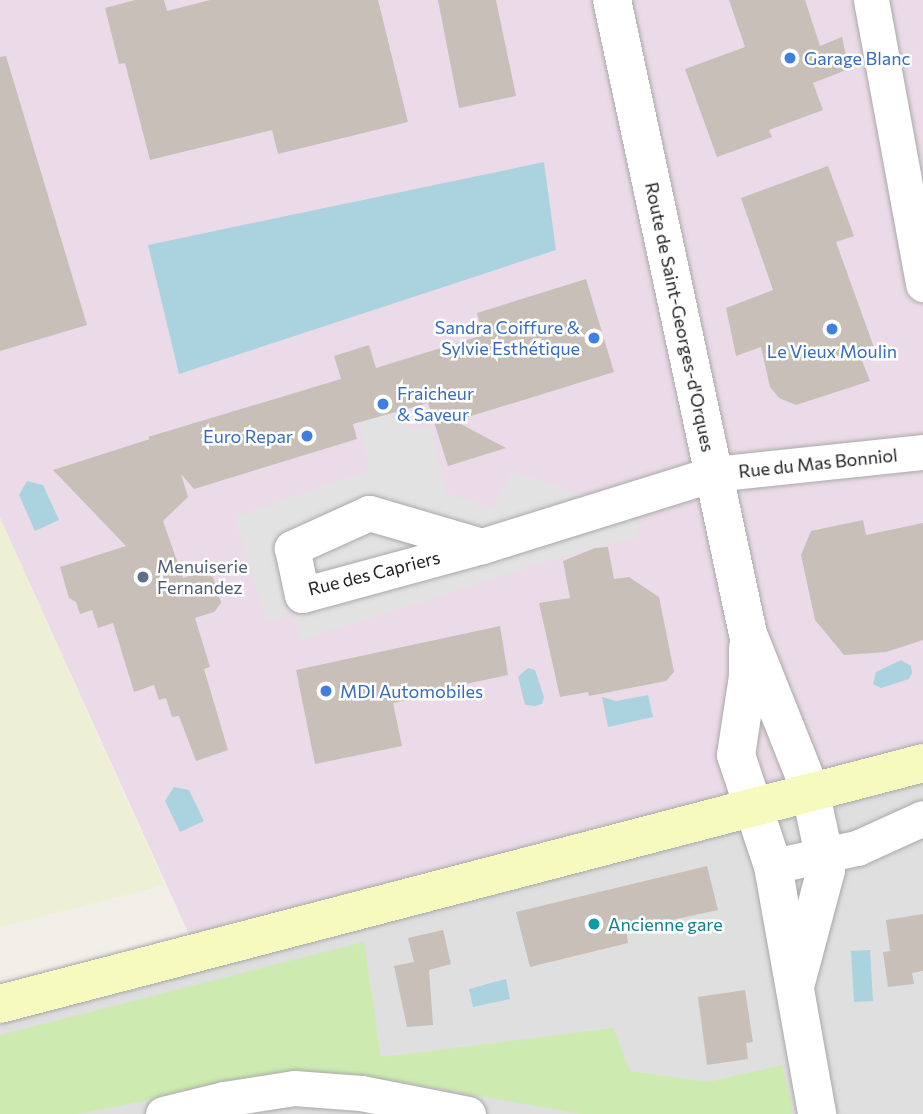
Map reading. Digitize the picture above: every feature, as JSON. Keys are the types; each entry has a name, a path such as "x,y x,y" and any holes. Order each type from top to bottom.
{"main road":[{"path":"0,1004 810,790 923,763"}],"street":[{"name":"Route de Saint-Georges-d'Orques","path":"612,0 748,634 810,790 824,855 826,870 796,983"},
{"path":"871,0 923,284"},
{"name":"Rue du Mas Bonniol","path":"713,474 923,452"},
{"path":"482,545 713,474"},
{"name":"Route de Saint-Georges-d'Orques","path":"748,634 748,676 736,755 774,866 817,1114"},
{"path":"774,866 857,848 923,818"},
{"path":"163,1114 224,1099 294,1088 361,1093 468,1114"}],"shaded area":[{"path":"0,0 596,0 648,261 681,259 631,0 923,0 923,758 192,941 0,518"},
{"path":"386,413 412,430 430,424 445,493 493,508 512,471 636,513 639,536 574,553 300,640 293,612 267,622 235,517 370,470 359,422"},
{"path":"923,758 923,1114 0,1114 0,1000"}],"green space":[{"path":"0,518 165,885 0,927"},
{"path":"364,942 381,1057 613,1028 630,1071 708,1082 782,1065 793,1111 791,1114 581,1114 384,1079 256,1080 77,1114 0,1114 0,1035"}],"water":[{"path":"544,162 556,250 179,374 148,245"},
{"path":"27,481 43,485 59,520 35,531 19,495"},
{"path":"901,660 911,666 909,679 881,688 873,684 876,672"},
{"path":"528,668 535,670 544,697 542,704 535,706 525,705 518,677"},
{"path":"648,695 653,717 608,727 602,697 616,701"},
{"path":"174,787 189,790 204,821 180,832 165,801"},
{"path":"870,950 873,1001 854,1002 851,951"},
{"path":"506,979 510,999 473,1007 469,989"}],"building":[{"path":"135,0 164,0 167,11 210,0 378,0 408,122 278,154 272,130 150,160 125,63 119,64 105,8"},
{"path":"438,0 496,0 516,96 459,108"},
{"path":"729,0 805,0 820,46 842,37 849,69 813,83 823,110 769,130 772,137 717,157 685,69 745,47"},
{"path":"6,56 87,325 0,351 0,57"},
{"path":"828,166 854,236 836,242 876,353 861,358 870,381 796,405 779,398 770,387 761,347 736,356 726,308 773,290 741,198"},
{"path":"586,279 614,372 455,421 506,448 448,466 428,403 353,424 357,439 194,489 181,474 188,497 163,521 183,578 201,572 213,577 221,603 214,612 195,618 210,667 204,669 228,750 196,761 179,716 172,717 166,698 159,700 154,685 134,692 113,623 98,628 92,610 80,614 76,602 69,598 60,567 126,546 53,470 150,439 148,437 341,379 334,356 369,345 376,368 483,335 477,313"},
{"path":"863,520 866,535 923,523 923,640 886,652 844,655 815,620 801,555 811,531"},
{"path":"608,547 614,579 629,577 659,597 674,672 666,681 589,696 588,692 560,697 539,603 570,598 563,561 595,548"},
{"path":"500,626 508,675 442,689 443,693 393,703 402,746 315,764 296,670"},
{"path":"707,866 718,910 626,930 628,943 530,967 516,912"},
{"path":"923,914 923,971 912,973 914,984 888,987 883,952 890,951 886,920"},
{"path":"443,930 451,964 429,970 433,1025 407,1027 394,966 414,962 408,938"},
{"path":"745,990 753,1042 746,1043 748,1059 707,1065 698,997"}],"place":[{"name":"Garage Blanc","path":"790,58"},
{"name":"Le Vieux Moulin","path":"832,329"},
{"name":"Sandra Coiffure & Sylvie Esthétique","path":"594,338"},
{"name":"Fraicheur & Saveur","path":"383,404"},
{"name":"Euro Repar","path":"307,436"},
{"name":"Menuiserie Fernandez","path":"143,577"},
{"name":"MDI Automobiles","path":"326,691"},
{"name":"Ancienne gare","path":"594,924"}]}
